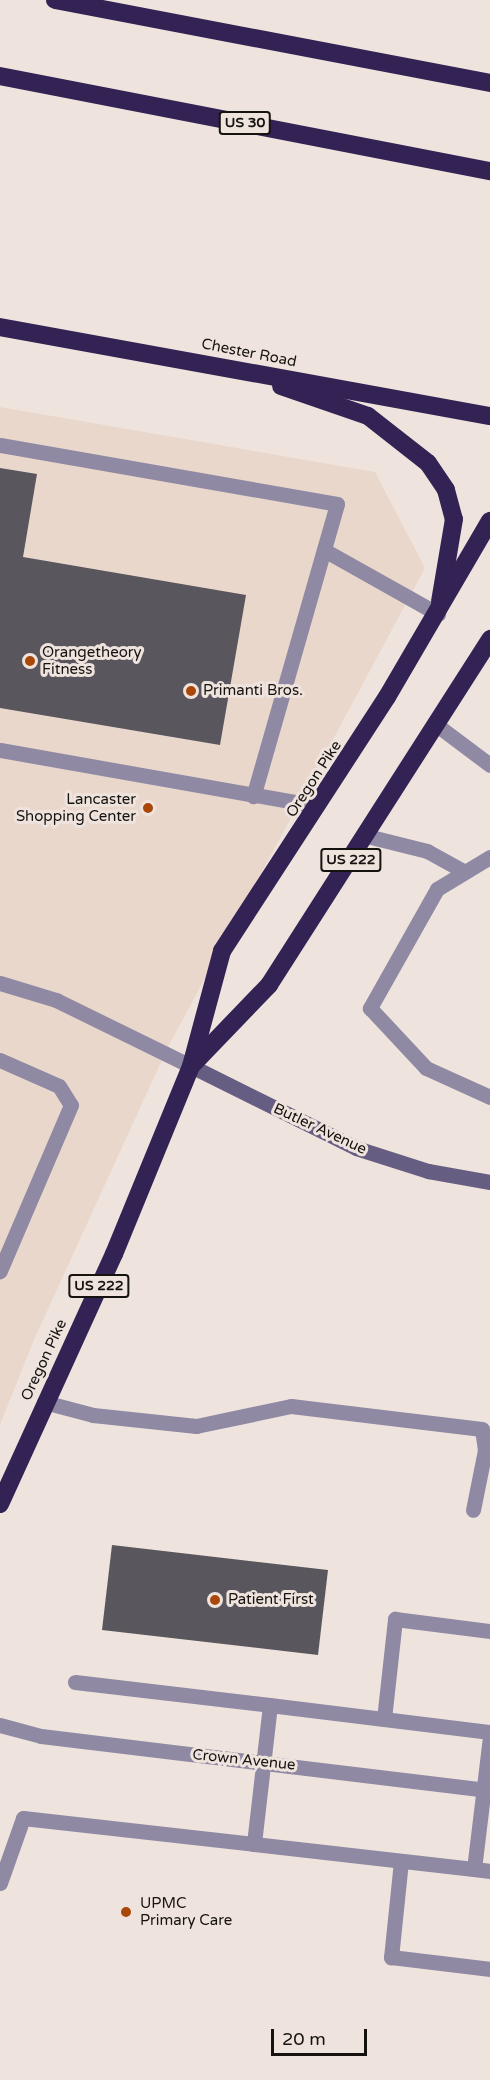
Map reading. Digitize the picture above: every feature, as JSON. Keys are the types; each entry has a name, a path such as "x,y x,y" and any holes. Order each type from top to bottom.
{"highway":[{"path":"55,0 490,83"},
{"name":"US 30","path":"0,76 490,171"},
{"name":"Chester Road","path":"0,327 490,416"},
{"path":"193,361 368,416 428,463 446,490 454,519 438,614"},
{"name":"Oregon Pike","path":"0,1504 44,1402 114,1254 191,1066 222,951 438,614 490,521"},
{"name":"Oregon Pike","path":"191,1066 269,985 438,726 490,639"}],"street":[{"path":"0,445 337,504 253,796"},
{"path":"324,550 438,614"},
{"path":"438,726 490,765"},
{"path":"0,750 317,806"},
{"path":"367,836 427,851 465,872"},
{"path":"490,857 437,889 370,1008 426,1068 490,1096"},
{"path":"0,983 56,1000 191,1066"},
{"path":"0,1060 59,1086 71,1105 0,1271"},
{"name":"Butler Avenue","path":"191,1066 356,1148 428,1171 490,1182"},
{"path":"44,1402 93,1415 196,1426 291,1406 482,1429 485,1450 473,1510"},
{"path":"384,1719 395,1618 490,1631"},
{"path":"75,1682 490,1732"},
{"path":"254,1844 270,1705"},
{"name":"Crown Avenue","path":"0,1725 52,1738 487,1789"},
{"path":"474,1869 487,1789 490,1737"},
{"path":"0,1883 24,1818 490,1871"},
{"path":"401,1861 391,1957 490,1969"}],"shaded area":[{"name":"Lancaster Shopping Center","path":"0,407 375,472 425,568 167,1049 33,1342 0,1425"}],"building":[{"path":"0,468 37,474 23,557 246,595 220,745 0,708"},
{"name":"Patient First","path":"112,1545 328,1570 318,1655 102,1630"}],"place":[{"name":"Orangetheory Fitness","path":"30,661"},
{"name":"Primanti Bros.","path":"191,691"},
{"name":"Lancaster Shopping Center","path":"148,808"},
{"name":"Patient First","path":"215,1600"},
{"name":"UPMC Primary Care","path":"126,1912"}]}
